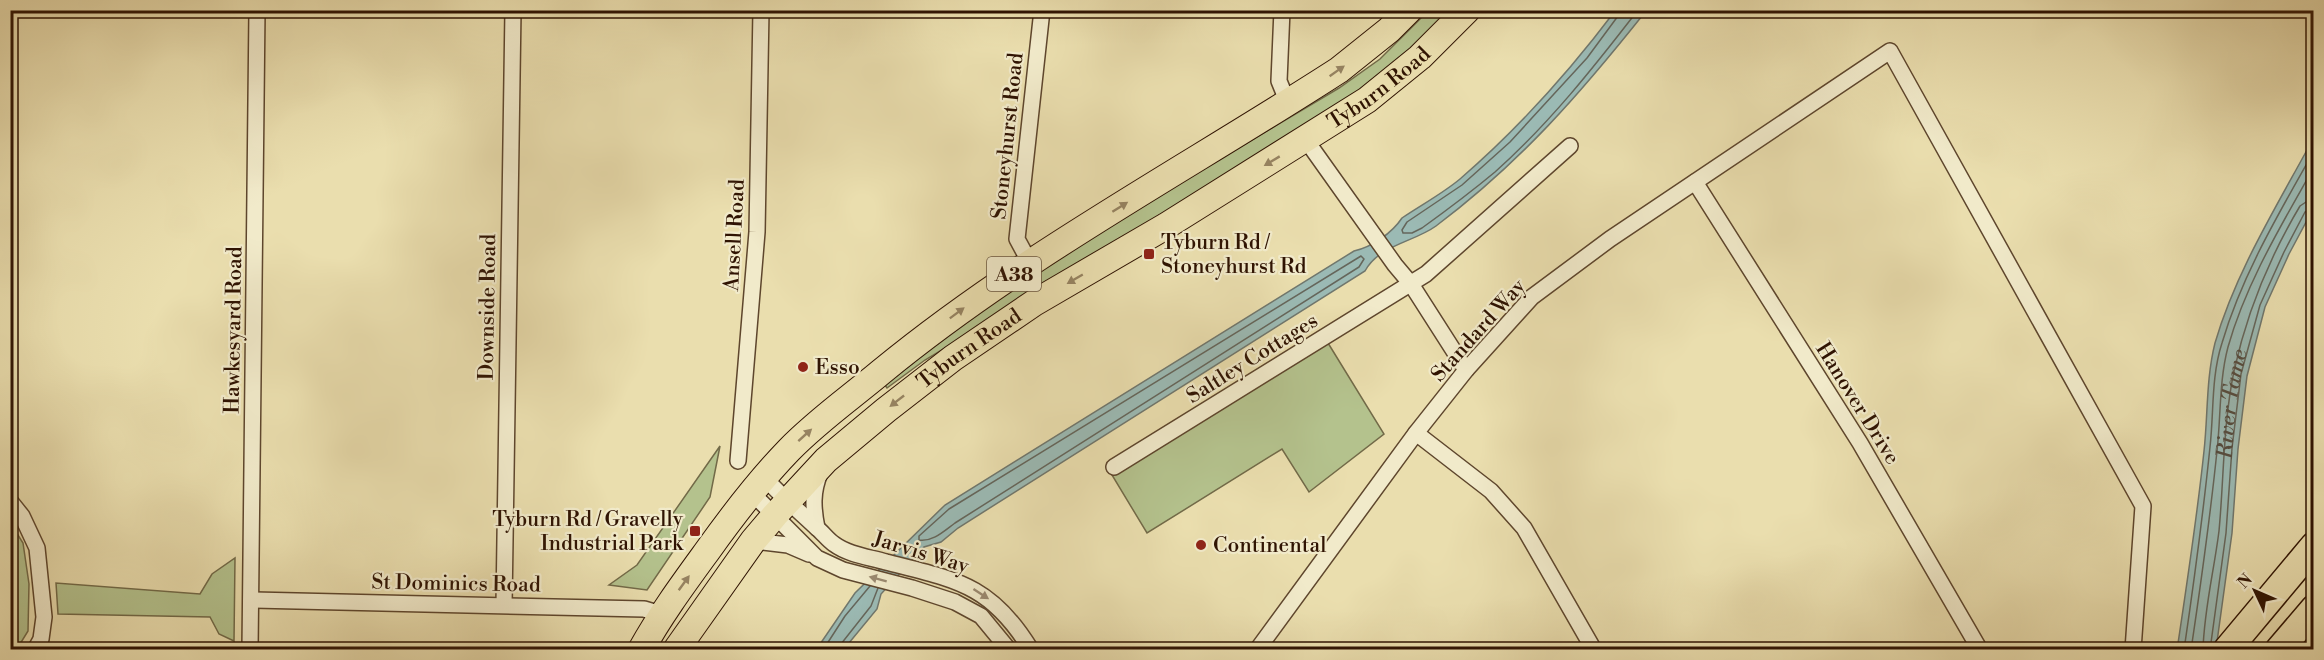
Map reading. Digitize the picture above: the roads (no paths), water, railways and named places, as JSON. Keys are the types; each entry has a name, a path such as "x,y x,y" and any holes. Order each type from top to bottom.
{"highway":[{"name":"Tyburn Road","path":"641,650 661,614 758,485 791,448 820,422 898,358 980,296 1339,70 1389,30 1409,10"},
{"name":"Tyburn Road","path":"676,650 753,541 826,460 953,358 1025,309 1306,140 1367,100 1420,57 1467,10"},
{"path":"2227,650 2313,546"},
{"path":"2279,650 2313,609"}],"street":[{"name":"Hawkesyard Road","path":"250,650 257,10"},
{"name":"Downside Road","path":"504,604 513,10"},
{"name":"Ansell Road","path":"738,461 758,232 761,10"},
{"name":"Stoneyhurst Road","path":"1030,263 1017,239 1042,10"},
{"path":"1282,10 1279,81 1288,103"},
{"name":"Standard Way","path":"1257,650 1416,433 1466,370 1532,297 1610,239 1890,51 2143,506 2133,650"},
{"path":"1306,140 1411,284 1466,370"},
{"name":"Saltley Cottages","path":"1114,467 1426,274 1570,146"},
{"name":"Hanover Drive","path":"1695,182 1860,443 1980,650"},
{"path":"1416,433 1491,491 1524,528 1593,650"},
{"path":"817,528 813,509 814,494 826,460"},
{"path":"758,485 781,509 817,558"},
{"path":"10,501 22,516 37,548 44,617 41,639 36,650"},
{"name":"Jarvis Way","path":"781,509 817,528 834,544 857,555 957,581 981,594 1001,610 1031,650"},
{"path":"753,541 788,545 817,558"},
{"name":"Jarvis Way","path":"817,558 843,570 955,602 981,616 1009,650"},
{"name":"St Dominics Road","path":"250,600 504,604 644,609 661,614"}],"water":[{"path":"1615,11 1646,11 1548,126 1467,202 1436,226 1379,255 1365,271 958,528 941,542 924,547 881,594 877,609 844,649 816,650 855,593 945,505 1354,251 1381,239 1402,218 1460,179 1542,99"},
{"name":"River Tame","path":"2313,139 2313,209 2265,307 2247,376 2238,449 2232,533 2216,649 2177,650 2198,501 2210,370 2215,343 2246,264"}],"place":[{"name":"Tyburn Rd / Stoneyhurst Rd","path":"1149,254"},
{"name":"Esso","path":"803,367"},
{"name":"Tyburn Rd / Gravelly Industrial Park","path":"695,531"},
{"name":"Continental","path":"1201,545"}]}
